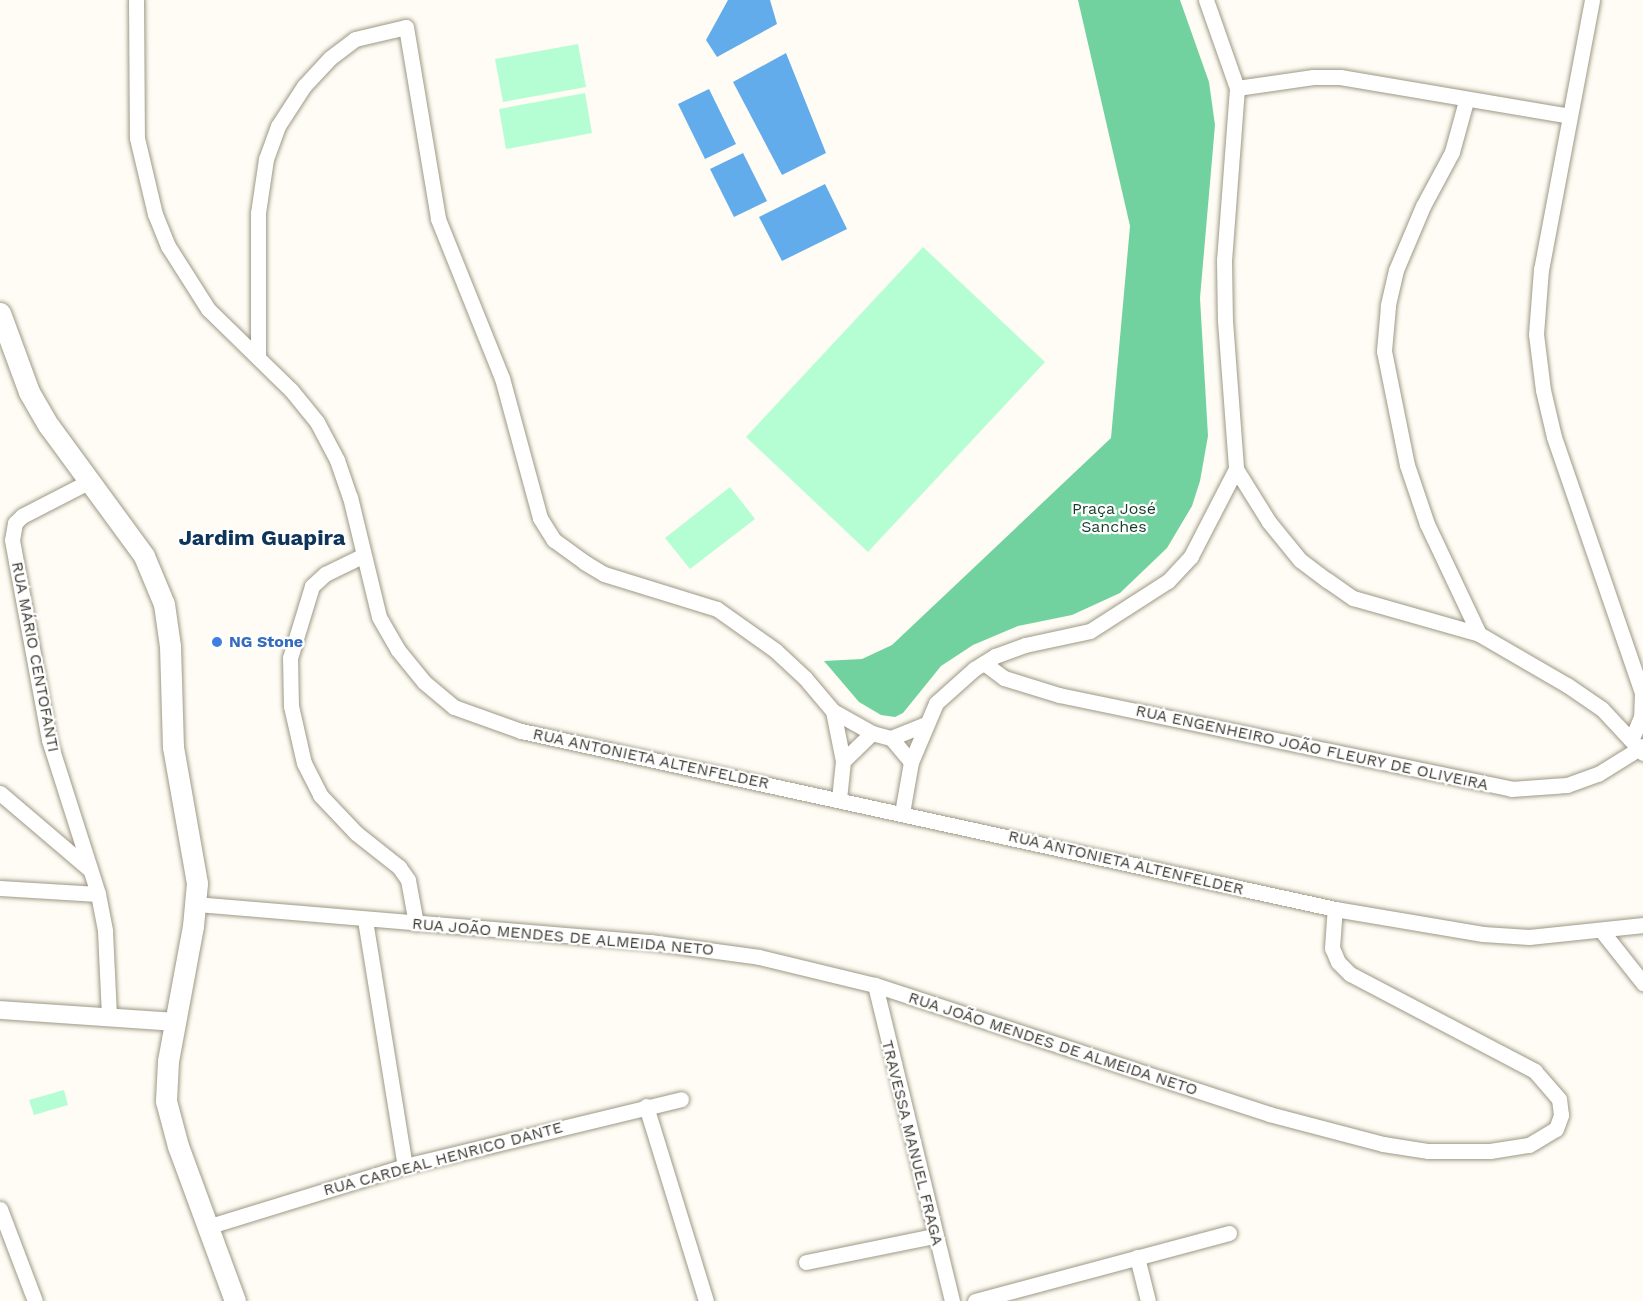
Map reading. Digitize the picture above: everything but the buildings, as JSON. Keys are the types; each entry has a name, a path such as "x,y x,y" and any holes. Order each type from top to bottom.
{"main road":[{"path":"0,313 29,392 144,556 162,594 170,646 173,747 194,857 196,904 175,1022 166,1101 177,1146 235,1301"}],"street":[{"name":"RUA ANTONIETA ALTENFELDER","path":"136,0 137,138 155,214 168,246 203,301 258,356 317,422 332,450 350,497 362,556 379,616 398,651 424,682 454,707 484,721 521,731 1335,909 1483,934 1528,937 1643,925"},
{"path":"1206,0 1237,88 1224,260 1225,321 1236,469 1269,522 1300,560 1353,598 1479,634 1568,685 1639,746"},
{"path":"1592,0 1541,269 1536,334 1543,390 1554,437 1642,693 1639,746"},
{"path":"258,356 258,213 266,159 278,126 304,86 330,58 356,39 406,27 438,219 502,378 540,518 554,540 604,574 686,597 717,609 743,625 805,678 833,711 872,733 891,738 911,762"},
{"path":"1237,88 1313,77 1340,77 1466,101 1570,116"},
{"path":"1466,101 1452,152 1413,228 1396,270 1388,306 1384,351 1407,465 1427,524 1479,634"},
{"path":"902,813 911,762 925,724 936,703 984,663 1024,645 1090,631 1159,588 1191,556 1236,469"},
{"name":"RUA MÁRIO CENTOFANTI","path":"90,481 22,516 12,531 46,729 98,894 105,931 109,1015"},
{"path":"362,556 325,574 312,586 290,658 291,706 304,763 320,795 356,833 399,867 408,880 416,923"},
{"name":"RUA ENGENHEIRO JOÃO FLEURY DE OLIVEIRA","path":"984,663 1004,678 1049,693 1511,789 1567,785 1598,774 1639,746"},
{"path":"833,711 843,761 840,800"},
{"path":"891,738 925,724"},
{"path":"843,761 872,733"},
{"path":"0,793 88,868"},
{"path":"0,888 98,894"},
{"name":"RUA JOÃO MENDES DE ALMEIDA NETO","path":"196,904 706,948 875,985 1269,1114 1383,1144 1428,1151 1490,1151 1529,1145 1556,1130 1561,1115 1558,1099 1535,1071 1350,974 1338,962 1332,948 1335,909"},
{"path":"365,920 405,1166"},
{"path":"1601,930 1643,983"},
{"name":"TRAVESSA MANUEL FRAGA","path":"875,985 934,1236 952,1301"},
{"path":"0,1010 109,1015 175,1022"},
{"name":"RUA CARDEAL HENRICO DANTE","path":"207,1227 405,1166 681,1099"},
{"path":"646,1106 706,1301"},
{"path":"0,1209 35,1301"},
{"path":"975,1301 1229,1233"},
{"path":"806,1262 934,1236"},
{"path":"1137,1257 1148,1301"}],"green space":[{"name":"Praça José Sanches","path":"1078,0 1180,0 1209,82 1215,125 1200,298 1208,436 1200,481 1192,506 1167,548 1120,593 1072,615 1018,626 973,645 941,666 903,713 895,717 881,715 859,702 824,661 862,659 892,645 1111,438 1130,226"},
{"path":"578,44 586,87 503,102 495,59"},
{"path":"585,93 592,133 506,149 499,109"},
{"path":"923,247 1045,362 868,552 746,437"},
{"path":"730,487 755,519 690,569 665,538"},
{"path":"64,1090 68,1105 34,1115 29,1100"}],"water":[{"path":"728,0 770,0 777,24 717,57 706,40"},
{"path":"786,53 826,153 782,175 733,82"},
{"path":"709,89 736,144 705,159 678,104"},
{"path":"743,153 767,201 734,217 710,169"},
{"path":"825,184 847,229 782,261 759,217"}],"place":[{"name":"NG Stone","path":"217,642"}],"district":[{"name":"Jardim Guapira","path":"262,538"}]}
